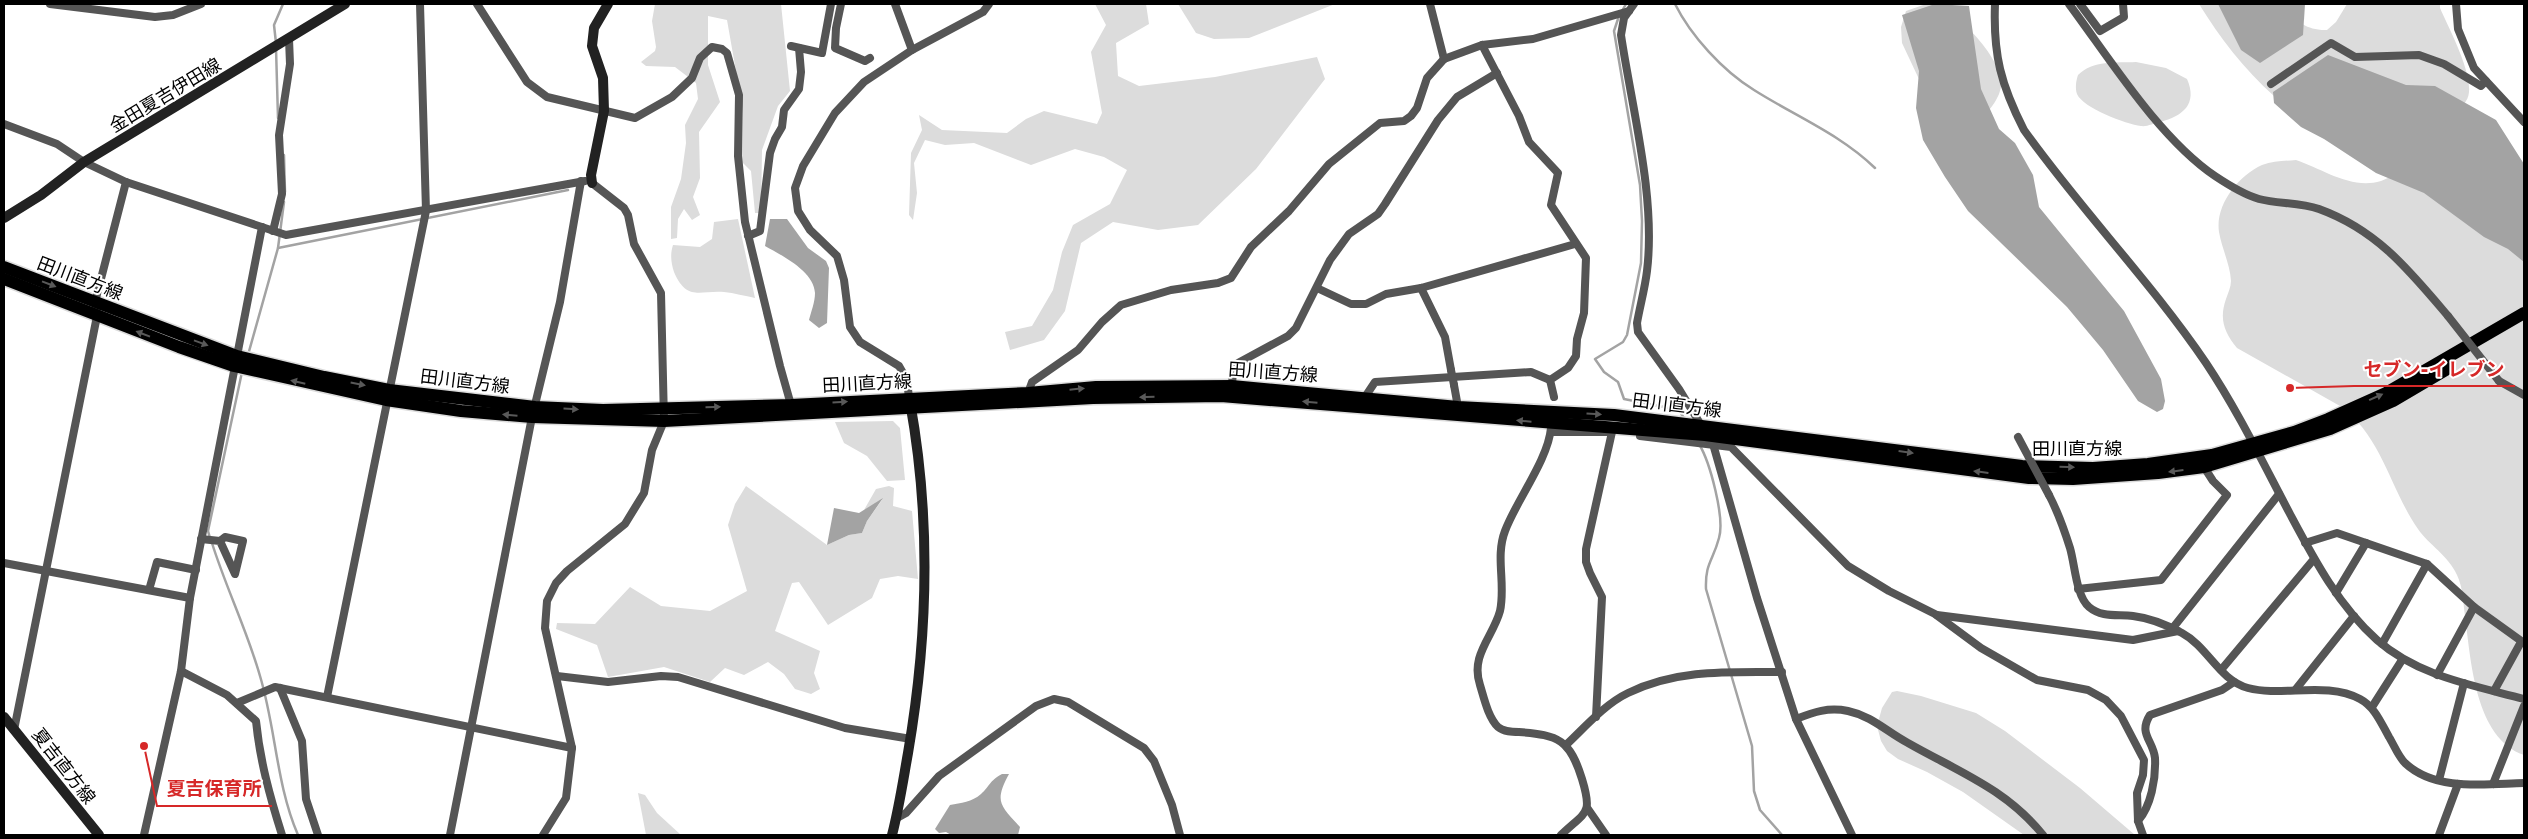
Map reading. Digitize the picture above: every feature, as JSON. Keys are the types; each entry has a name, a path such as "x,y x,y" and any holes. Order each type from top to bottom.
{"main road":[{"name":"田川直方線","path":"4,267 236,361"},
{"name":"田川直方線","path":"4,279 97,316 236,361 461,411 534,412 602,410 664,415 910,403 1096,387 1232,386 1458,407 1614,415 2022,466 2093,468 2148,464 2256,448 2330,429 2393,401 2524,323"},
{"name":"田川直方線","path":"664,415 791,404 1238,397 1705,435 2029,478 2073,479 2158,473 2204,467 2256,448 2386,393 2524,313"}],"street":[{"path":"50,4 155,17 173,15 201,4"},
{"name":"金田夏吉伊田線","path":"4,218 41,194 84,162 345,4"},
{"path":"327,697 426,211 420,4"},
{"path":"477,4 527,82 547,97 635,118 672,97 692,78 700,58 712,47 722,49 727,53 739,95 738,156 748,236 791,404"},
{"path":"450,835 534,412 604,111 603,78 592,46 594,28 608,4"},
{"path":"748,236 760,231 770,153 774,139 782,127 784,110 799,89 801,72 795,47 822,53 831,4"},
{"path":"842,4 836,28 835,48 865,61 870,58"},
{"path":"896,4 912,50"},
{"path":"892,835 897,818 921,672 925,601 925,548 907,380 899,366 860,342 850,326 844,280 838,256 810,230 798,211 795,188 803,166 834,113 864,82 912,50 983,12 989,4"},
{"path":"1430,4 1444,60"},
{"path":"1995,4 1998,62 2005,91 2024,130 2205,362 2256,448 2314,560 2336,593 2354,616 2382,644 2402,660 2437,675 2524,699"},
{"path":"2069,4 2100,31 2124,17 2123,4"},
{"path":"2080,4 2084,18 2137,97 2184,150 2216,177 2258,198 2318,208 2370,234 2390,250 2448,316 2499,381 2512,386 2524,395"},
{"path":"2456,4 2458,29 2474,68 2524,122"},
{"path":"1028,393 1032,382 1078,350 1102,322 1121,305 1171,290 1218,283 1231,278 1251,248 1290,211 1330,164 1380,123 1404,121 1411,116 1417,108 1427,78 1444,60 1482,45 1533,39 1631,7"},
{"path":"1631,7 1621,26 1620,35 1646,186 1648,217 1647,271 1637,324 1638,332 1679,389 1701,425"},
{"path":"272,231 282,194 279,135 290,64 289,39"},
{"path":"2271,84 2331,43 2355,58 2419,55 2444,64 2482,86 2486,81"},
{"path":"1482,45 1519,116 1528,142 1558,173 1551,205 1586,258 1584,313 1577,339 1576,356 1568,368 1550,380"},
{"path":"1232,386 1233,369 1238,363 1288,336 1296,328 1339,246 1349,234 1378,214 1438,120 1457,97 1497,73"},
{"path":"4,124 57,144 84,162 126,182 286,235 588,181 624,208 628,215 634,244 661,293 664,415 652,450 644,493 625,524 592,553 567,571 556,583 547,600 545,628 572,748 566,798 543,835"},
{"path":"14,730 48,570 97,316 94,302 126,182"},
{"path":"144,835 181,671 190,598 262,227"},
{"path":"1317,288 1359,305 1366,304 1386,294 1421,288 1575,244"},
{"path":"1421,288 1445,337 1458,407"},
{"path":"1365,397 1375,382 1530,372 1550,380"},
{"path":"1550,380 1554,397"},
{"path":"1561,835 1588,809 1589,802 1576,760 1567,744 1539,734 1507,732 1499,728 1491,719 1479,683 1477,666 1481,648 1499,612 1502,588 1500,550 1505,531 1538,465 1551,429 1612,432 1731,446 1848,566 1889,591 1935,614 1981,648 2037,680 2088,690 2106,700 2121,716 2144,760 2143,775 2137,794 2138,821 2143,835"},
{"path":"1596,717 1602,597 1586,562 1586,549 1612,432"},
{"path":"2018,437 2050,495 2070,550 2078,589 2087,606 2096,612 2108,615 2133,616 2175,630 2202,648 2234,682 2254,689 2296,689 2348,694 2372,707 2403,761 2414,771 2439,780 2458,784 2524,783"},
{"path":"1713,444 1757,598 1796,718 1852,835"},
{"path":"2078,589 2161,580 2227,495 2204,467"},
{"path":"1935,614 2133,640 2175,630 2279,494"},
{"path":"2305,543 2337,533 2427,564 2474,607 2523,643 2494,691"},
{"path":"202,538 220,541 225,537 243,540 235,574 220,541"},
{"path":"2336,593 2366,542"},
{"path":"2221,670 2314,560"},
{"path":"4,562 190,598"},
{"path":"149,590 157,562 196,570"},
{"path":"2382,644 2427,564"},
{"path":"2437,675 2474,607"},
{"path":"2296,689 2354,616"},
{"path":"2372,707 2402,660"},
{"path":"181,671 237,703 256,721 260,756 268,791 282,835"},
{"path":"1567,744 1596,717 1627,694 1662,680 1696,672 1782,672"},
{"path":"557,676 608,682 661,676 678,677 844,728 910,739"},
{"path":"2138,821 2147,811 2154,773 2155,756 2145,731 2145,723 2150,715 2222,690 2234,682"},
{"path":"2439,780 2464,683"},
{"path":"237,703 275,687 473,726 572,748"},
{"path":"280,688 302,741 306,799 318,835"},
{"path":"897,818 906,813 940,776 1036,706 1054,699 1068,702 1144,748 1154,761 1172,805 1180,835"},
{"path":"2493,784 2524,706"},
{"path":"1796,718 1824,708 1867,716 1906,742 1998,791 2031,820 2043,835"},
{"name":"夏吉直方線","path":"4,717 98,835"},
{"path":"2440,835 2458,784"},
{"path":"1588,809 1606,835"}],"shaded area":[{"path":"655,4 781,4 790,91 778,106 762,150 761,213 755,213 751,171 742,162 743,111 727,20 708,16 708,65 720,102 699,132 700,178 693,197 700,215 692,220 684,209 678,219 677,238 671,239 671,207 681,179 686,143 685,125 698,99 696,83 675,67 646,66 641,62 655,51 656,47 652,21"},
{"path":"1095,4 1146,4 1149,24 1116,43 1118,76 1139,86 1215,77 1317,57 1325,79 1256,169 1198,225 1158,230 1113,222 1081,243 1065,311 1044,340 1010,350 1005,332 1032,326 1053,290 1062,252 1073,225 1110,204 1127,170 1104,157 1075,149 1031,165 974,143 945,145 925,140 914,163 917,193 913,220 909,215 911,153 922,130 919,115 942,130 1007,133 1026,119 1044,111 1097,124 1102,113 1091,52 1106,25"},
{"path":"1178,4 1335,4 1249,38 1214,39 1196,33"},
{"path":"1926,4 1937,6 1960,21 1983,45 1998,69 2001,80 2000,92 1995,102 1980,121 1937,105 1918,77 1902,43 1901,27 1906,11"},
{"path":"1935,4 1969,6 1981,89 1999,129 2015,143 2033,175 2039,207 2124,311 2161,379 2165,401 2163,409 2157,412 2138,401 2103,350 2067,307 1968,211 1923,140 1916,108 1919,71 1902,15"},
{"path":"2199,4 2272,4 2303,25 2318,30 2327,30 2336,22 2347,4 2440,4 2466,69 2469,93 2465,102 2454,112 2274,96 2233,53"},
{"path":"2218,4 2305,4 2303,35 2260,63 2241,50"},
{"path":"2328,55 2406,85 2435,86 2496,120 2524,164 2524,262 2508,249 2484,237 2424,193 2376,173 2324,139 2301,127 2274,103 2273,92"},
{"path":"2136,62 2166,68 2187,79 2191,95 2186,108 2182,112 2168,119 2141,126 2116,119 2096,110 2087,105 2077,94 2077,77 2084,70 2105,63"},
{"path":"2296,160 2337,177 2359,183 2381,181 2415,162 2524,190 2524,755 2508,746 2495,732 2485,715 2473,675 2462,590 2457,575 2444,556 2418,529 2366,432 2340,406 2237,348 2226,331 2223,313 2231,281 2219,232 2221,212 2225,202 2237,184 2253,170 2270,163"},
{"path":"738,219 755,298 724,292 695,292 684,288 673,269 671,255 673,245 700,247 712,239 714,222"},
{"path":"770,219 787,219 808,248 826,261 829,268 827,323 819,328 809,320 815,293 809,278 796,265 765,246"},
{"path":"893,421 900,428 905,480 887,481 867,456 844,443 835,422"},
{"path":"746,486 827,545 849,535 862,533 867,521 882,500 864,510 876,489 889,486 894,488 893,506 912,511 918,579 898,576 880,579 872,598 828,625 799,582 792,583 775,631 820,651 814,673 820,689 811,694 795,689 784,674 768,662 744,675 725,668 710,682 664,667 608,677 597,645 556,629 557,623 595,624 630,587 661,606 710,611 747,591 728,525 735,504"},
{"path":"883,498 867,521 862,533 849,535 827,545 834,508 859,513"},
{"path":"1897,691 1921,696 1976,713 2005,731 2080,788 2135,835 2024,835 1963,792 1927,772 1898,759 1887,751 1881,741 1877,726 1882,708 1892,692"},
{"path":"1002,774 1009,774 1004,783 1001,803 1020,827 1018,835 951,835 946,832 939,833 935,829 950,805 966,802 978,797 994,779"},
{"path":"638,793 645,795 657,813 681,835 646,835"}],"waterway":[{"path":"276,43 274,25 283,4"},
{"path":"1622,11 1626,4"},
{"path":"1675,4 1699,40 1731,73 1754,90 1832,135 1875,168"},
{"path":"1619,16 1614,31 1640,185 1642,221 1641,263 1627,335 1623,342 1595,359 1604,372 1618,382 1624,399 1679,410 1685,420"},
{"path":"276,48 278,118"},
{"path":"284,155 285,192"},
{"path":"278,248 568,190"},
{"path":"248,355 278,248 284,202"},
{"path":"210,538 208,531 242,372"},
{"path":"1699,444 1712,476 1720,517 1719,538 1708,568 1706,589 1752,746 1754,791 1760,810 1782,835"},
{"path":"212,543 260,676 270,716 285,796 298,835"}],"place":[{"name":"セブン-イレブン","path":"2290,388"},
{"name":"夏吉保育所","path":"144,746"}]}
